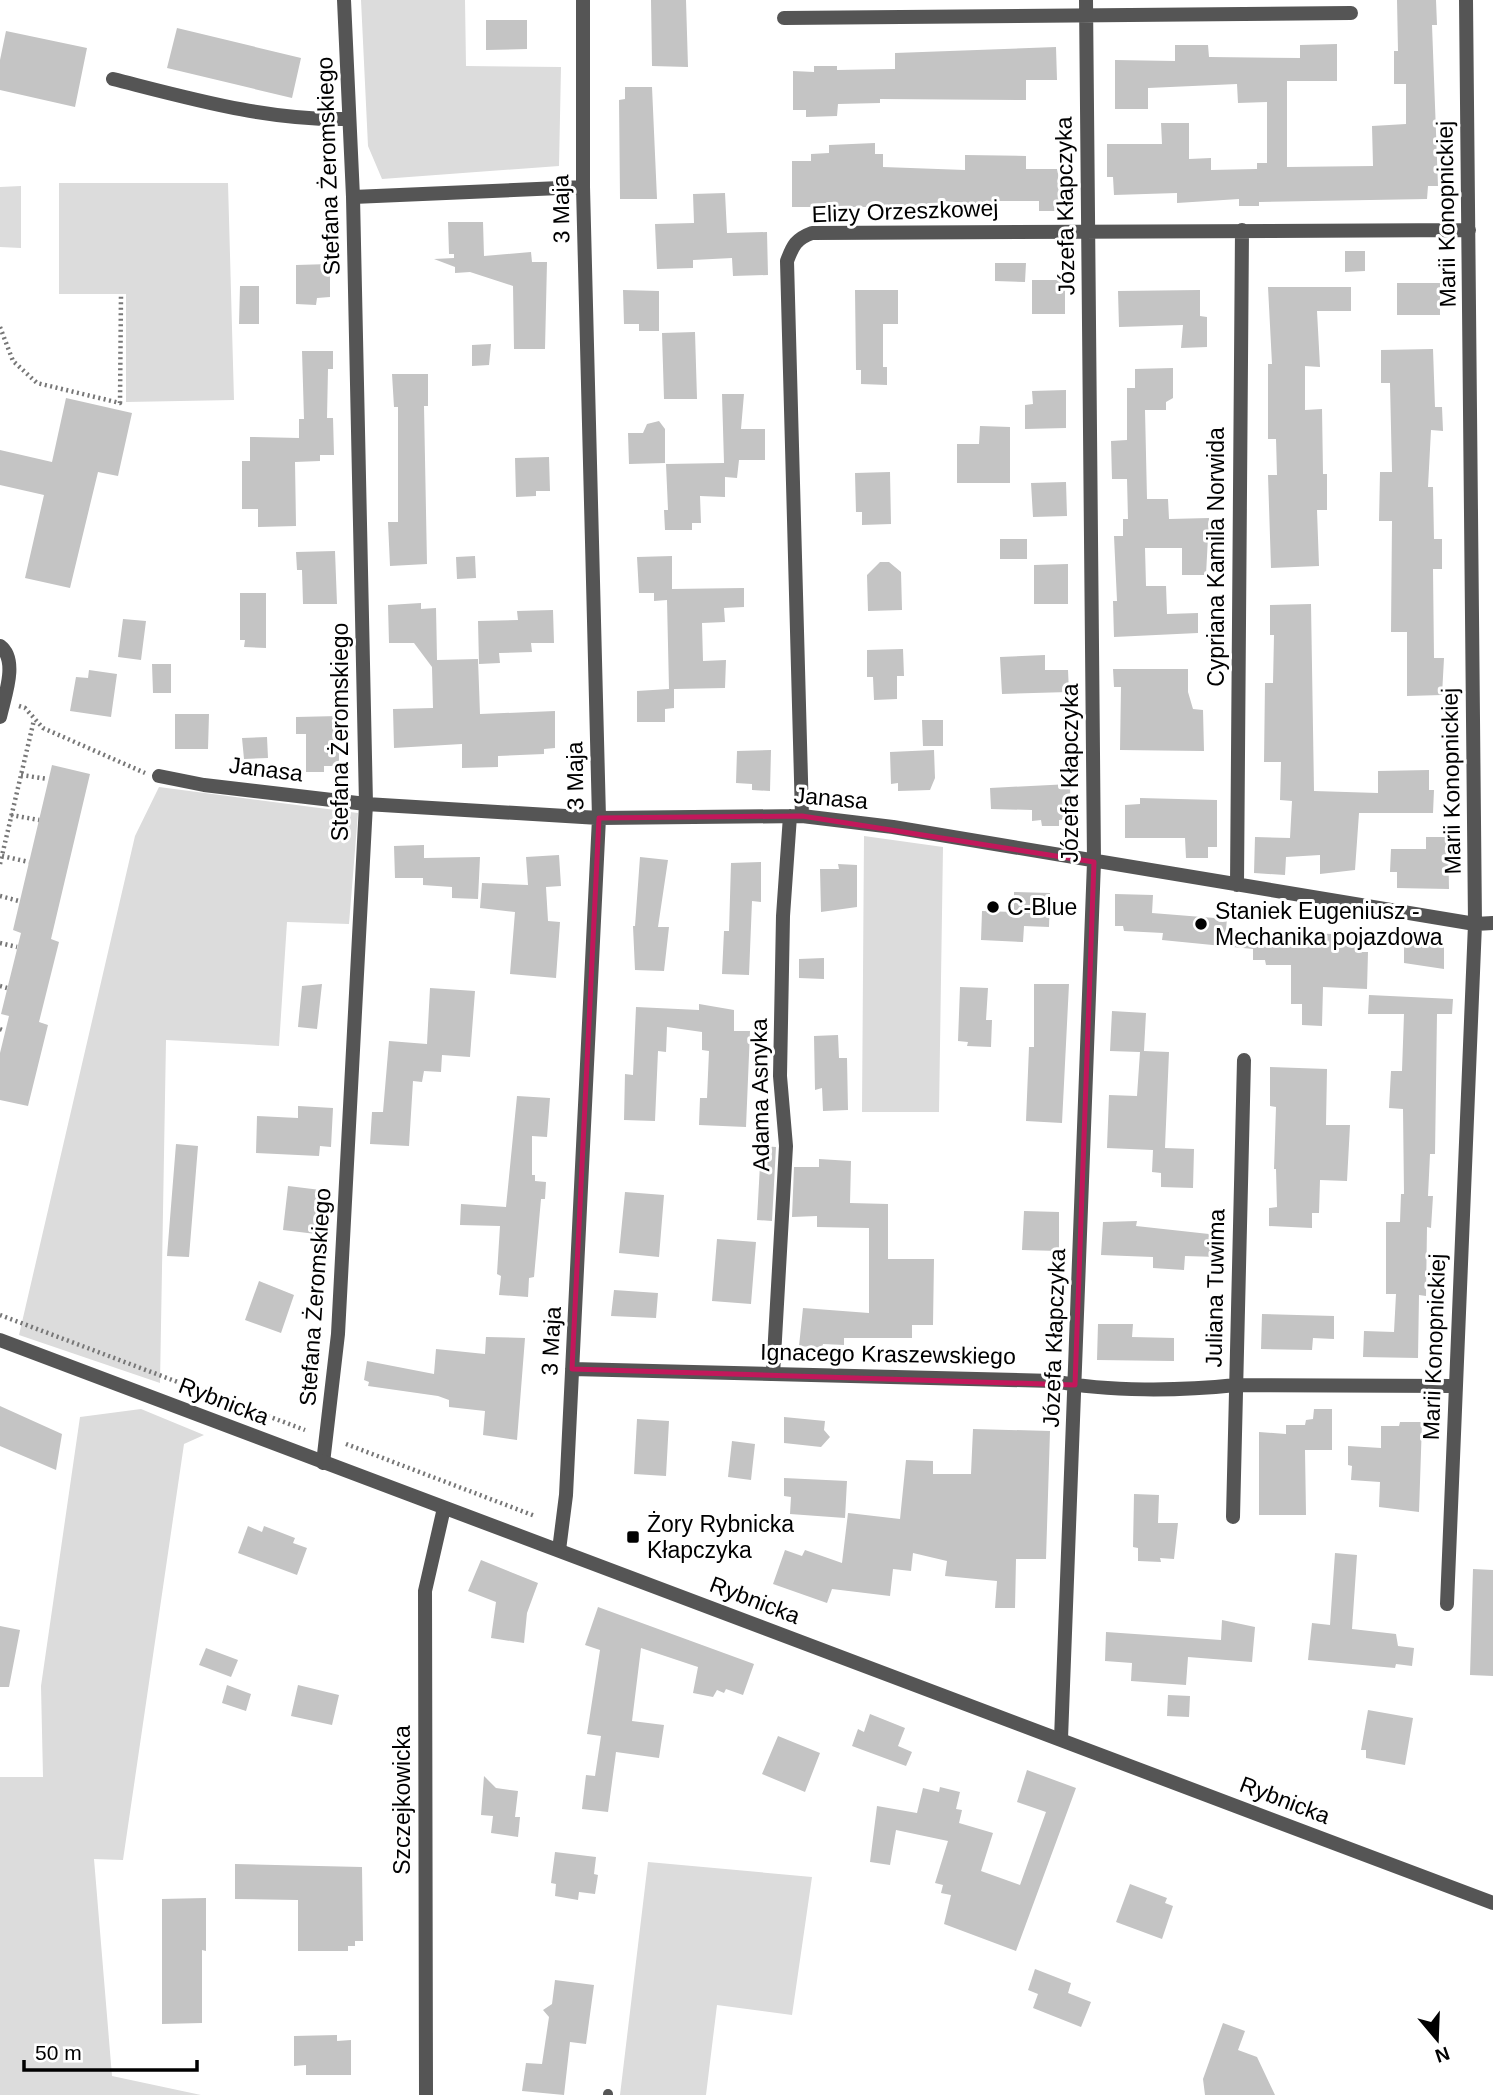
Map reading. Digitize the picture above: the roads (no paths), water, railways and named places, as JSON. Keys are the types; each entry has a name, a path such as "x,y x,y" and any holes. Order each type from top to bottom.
{"street":[{"name":"Stefana Żeromskiego","path":"323,1463 338,1334 366,804 353,197 344,0"},
{"name":"3 Maja","path":"558,1550 566,1495 599,818 583,187 583,0"},
{"name":"Józefa Kłapczyka","path":"1061,1739 1094,862 1086,0"},
{"name":"Marii Konopnickiej","path":"1447,1604 1475,924 1466,0"},
{"path":"785,18 1351,13"},
{"path":"113,79 238,111 319,120 349,119"},
{"path":"353,197 583,187"},
{"name":"Cypriana Kamila Norwida","path":"1237,885 1242,230"},
{"name":"Elizy Orzeszkowej","path":"796,816 787,261 793,244 812,233 1469,230"},
{"path":"0,646 9,659 9,675 0,717"},
{"name":"Janasa","path":"159,776 204,785 366,804 599,818 796,816 893,827 1475,924 1493,923"},
{"name":"Adama Asnyka","path":"773,1374 786,1146 780,1076 783,915 796,816"},
{"name":"Juliana Tuwima","path":"1233,1517 1244,1060"},
{"name":"Rybnicka","path":"0,1340 1493,1903"},
{"name":"Ignacego Kraszewskiego","path":"572,1369 1053,1381 1075,1385 1202,1389 1236,1385 1454,1386"},
{"name":"Szczejkowicka","path":"426,2095 425,1591 444,1508"}],"place":[{"name":"C-Blue","path":"993,907"},
{"name":"Staniek Eugeniusz - Mechanika pojazdowa","path":"1201,924"},
{"name":"Żory Rybnicka Kłapczyka","path":"633,1537"}]}
